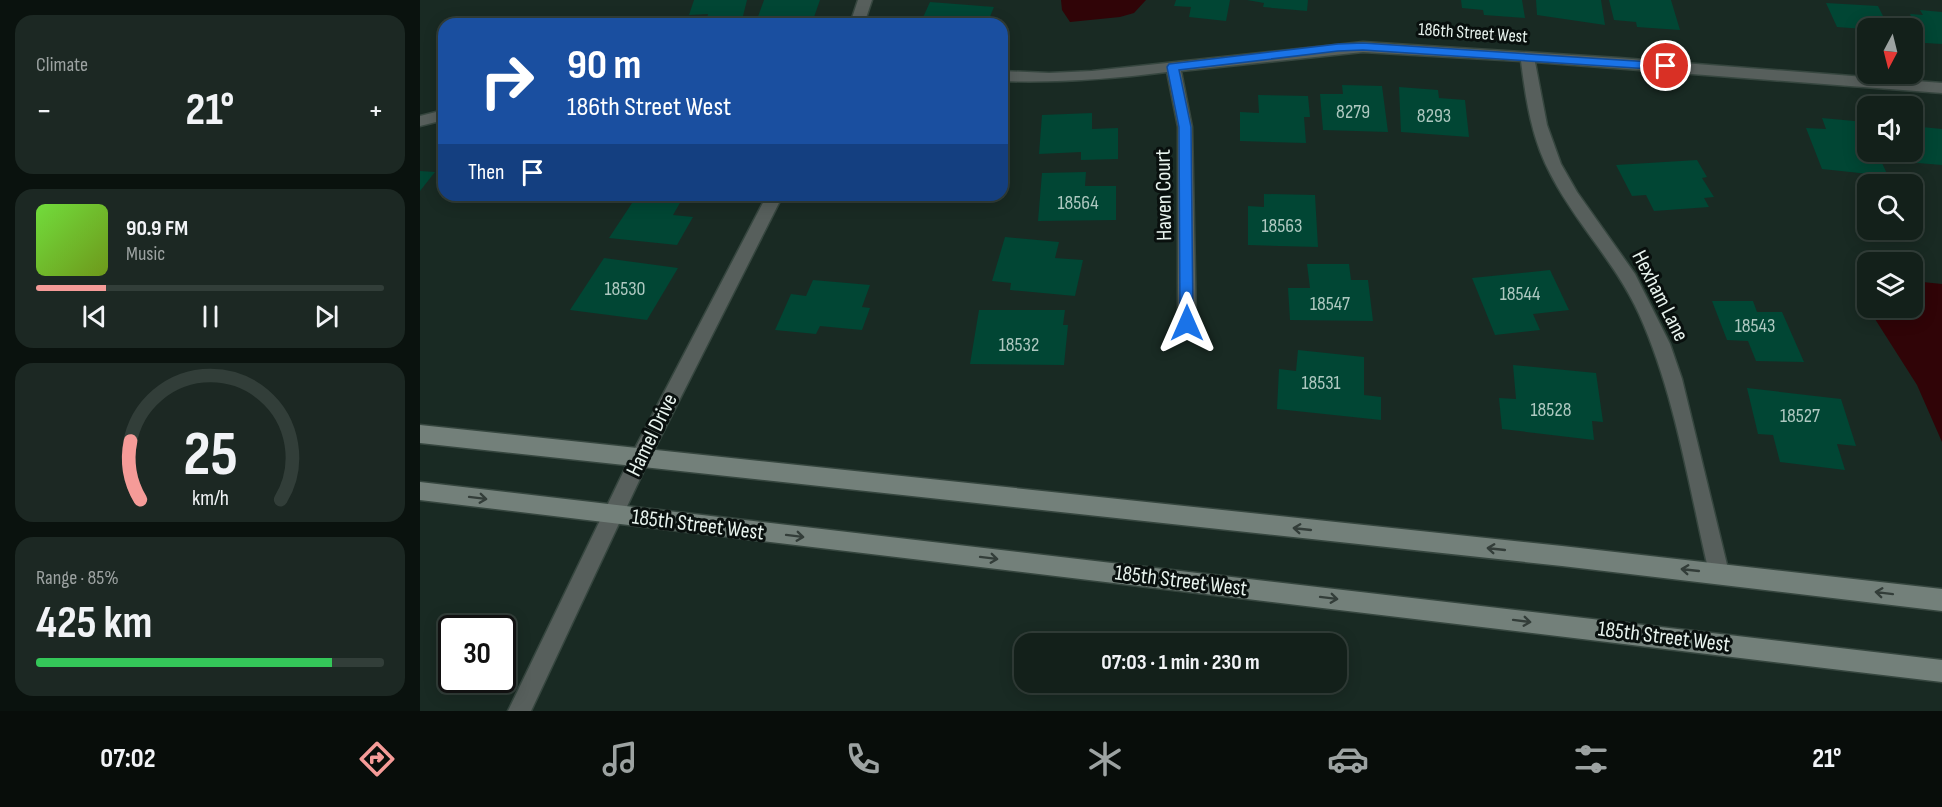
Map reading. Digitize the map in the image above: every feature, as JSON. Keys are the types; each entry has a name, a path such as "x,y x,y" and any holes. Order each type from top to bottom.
{"street":[{"path":"859,18 865,0"},
{"name":"186th Street West","path":"1008,76 1068,77 1346,47 1409,48 1942,88"},
{"name":"Hexham Lane","path":"1527,57 1539,126 1553,166 1573,199 1634,286 1666,356 1719,573"},
{"name":"Haven Court","path":"1173,67 1185,127 1187,323"},
{"path":"420,121 438,117"},
{"name":"Hamel Drive","path":"519,711 612,514 772,201"},
{"path":"420,434 639,460 1719,573 1942,600"},
{"name":"185th Street West","path":"420,491 1942,671"}],"shaded area":[{"path":"1061,0 1146,0 1134,13 1120,17 1070,22 1062,10"},
{"path":"1923,282 1942,284 1942,442 1917,385 1875,319 1923,318"}],"building":[{"path":"694,0 747,0 742,18 707,18 708,14 689,15"},
{"path":"764,0 820,0 814,18 757,18"},
{"path":"1176,0 1230,0 1226,21 1189,17 1191,7 1174,6"},
{"path":"1247,0 1308,0 1307,11 1263,7 1264,3"},
{"path":"1461,0 1522,0 1525,18 1484,15 1483,10 1462,8"},
{"path":"1536,0 1601,0 1605,25 1537,15"},
{"path":"1609,0 1671,0 1680,30 1637,27 1636,22 1614,20"},
{"path":"930,2 994,7 989,18 923,18"},
{"path":"1826,3 1878,6 1884,18 1857,18 1857,28 1837,27"},
{"path":"1920,10 1942,12 1942,44 1925,43 1923,18 1912,18 1910,14 1923,15"},
{"path":"1342,85 1382,86 1388,132 1323,130 1320,94 1343,94"},
{"path":"1399,87 1438,90 1439,98 1465,100 1469,137 1401,132"},
{"path":"1258,95 1308,96 1310,117 1304,117 1306,143 1240,141 1240,112 1259,113"},
{"path":"1092,113 1092,129 1118,128 1118,159 1081,160 1081,152 1039,154 1042,115"},
{"path":"1822,118 1857,121 1857,162 1882,162 1887,174 1822,169 1806,128 1826,129"},
{"path":"1923,127 1942,129 1942,165 1906,162 1923,162"},
{"path":"1697,160 1707,177 1702,178 1714,197 1704,198 1709,207 1654,211 1646,195 1632,196 1616,165"},
{"path":"420,171 435,172 420,191"},
{"path":"1086,172 1085,186 1116,186 1116,220 1038,221 1042,173"},
{"path":"1264,194 1315,195 1318,247 1248,245 1248,206 1264,207"},
{"path":"633,201 681,201 673,215 693,217 677,245 609,238"},
{"path":"1005,237 1059,242 1055,258 1083,260 1075,296 1010,290 1011,283 992,281"},
{"path":"604,258 678,268 647,320 570,310"},
{"path":"1307,264 1349,264 1351,280 1368,280 1373,321 1290,320 1288,288 1310,288"},
{"path":"1550,270 1569,310 1533,314 1540,330 1495,335 1472,278"},
{"path":"813,280 870,285 862,307 870,308 862,330 820,326 816,334 775,330 791,294 806,296"},
{"path":"1712,301 1753,301 1757,312 1782,312 1804,362 1756,361 1748,341 1727,340"},
{"path":"979,310 1065,310 1063,325 1068,325 1064,365 970,364"},
{"path":"1298,350 1364,357 1364,395 1381,397 1381,420 1277,409 1279,369 1296,371"},
{"path":"1513,365 1596,373 1603,422 1592,421 1594,440 1502,429 1499,398 1516,399"},
{"path":"1747,388 1841,399 1856,446 1837,444 1845,470 1780,462 1773,435 1758,434"}],"route":[{"path":"1187,323 1185,127 1173,67 1363,47 1409,48 1666,66"}]}
